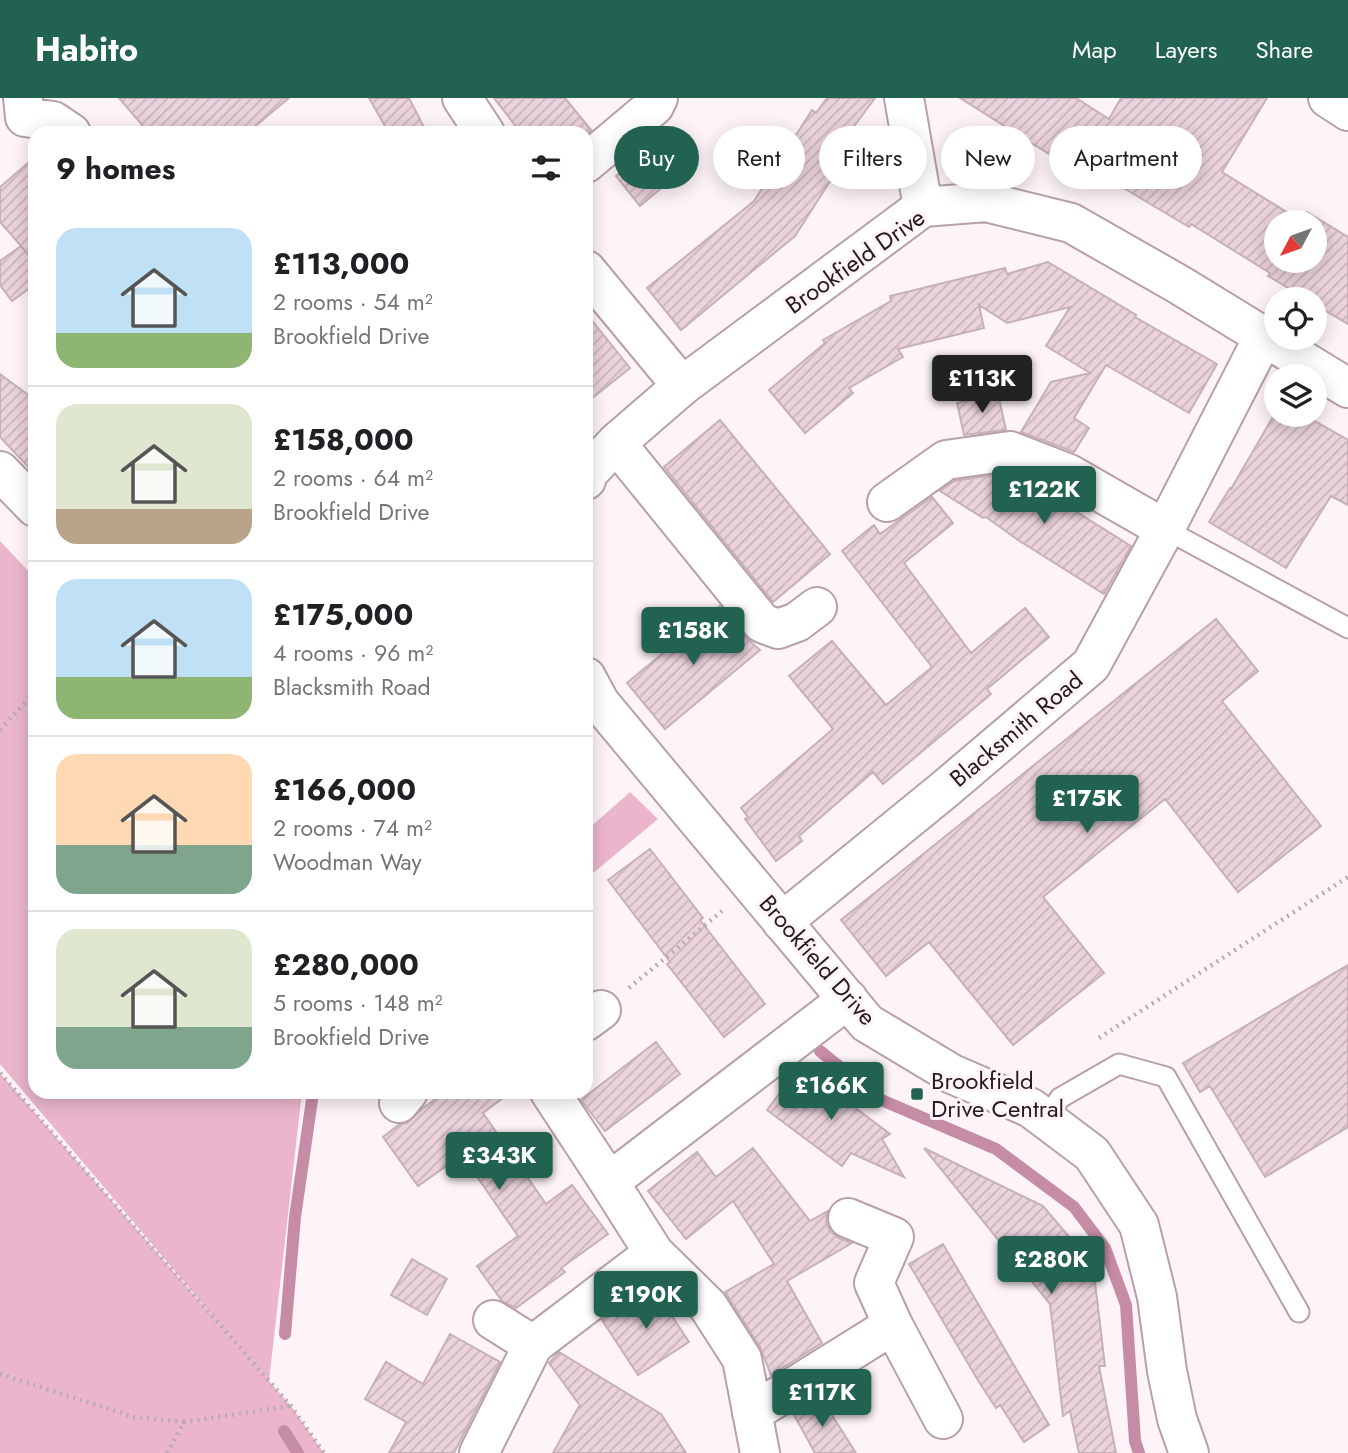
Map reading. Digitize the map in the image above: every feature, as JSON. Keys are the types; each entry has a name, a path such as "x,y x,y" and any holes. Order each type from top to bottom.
{"street":[{"path":"462,98 480,126"},
{"path":"593,157 654,106 658,98"},
{"path":"904,98 923,207"},
{"path":"1328,98 1348,111"},
{"path":"16,117 52,121 60,126"},
{"name":"Brookfield Drive","path":"593,468 616,443 682,386 923,207 986,202 1071,223 1264,336"},
{"path":"593,278 682,386"},
{"name":"Blacksmith Road","path":"782,922 944,790 1091,665 1165,530 1264,336"},
{"name":"Brookfield Drive","path":"1287,350 1348,388"},
{"path":"616,443 762,623 779,629 797,622 817,607"},
{"path":"887,502 946,460 1010,451 1069,474 1165,530"},
{"path":"0,471 28,500"},
{"name":"Brookfield Drive","path":"593,690 600,703 867,1023 941,1068 1031,1108 1092,1154 1139,1224 1157,1297 1167,1371 1177,1419 1189,1453"},
{"path":"609,1182 848,999"},
{"path":"555,1099 654,1254 708,1306 742,1359 760,1453"},
{"path":"848,1218 894,1237 874,1283 943,1419"},
{"path":"479,1453 533,1345 654,1254"},
{"path":"493,1320 533,1345"},
{"path":"752,1413 893,1325"}],"lane":[{"path":"1165,530 1348,628"},
{"path":"1046,1119 1060,1098 1119,1064 1166,1077 1299,1312"}],"path":[{"path":"0,730 28,700"},
{"path":"1090,1044 1348,877"},
{"path":"594,1016 752,886"},
{"path":"0,1073 291,1406 324,1453"},
{"path":"0,1374 134,1417 184,1422 291,1406"},
{"path":"167,1453 184,1422"}],"shaded area":[{"path":"0,541 28,571 28,1097 0,1064"},
{"path":"630,792 658,819 593,873 593,825"},
{"path":"0,1073 217,1321 30,1099 301,1099 269,1381 291,1406 324,1453 0,1453"}],"building":[{"path":"119,98 289,98 255,126 143,126"},
{"path":"369,98 409,98 423,126 385,126"},
{"path":"494,98 565,98 588,126 516,126"},
{"path":"827,98 875,98 854,126 819,126 819,189 825,189 795,236 681,330 647,288 754,201 762,189 805,189 805,126 802,126 812,110 816,113"},
{"path":"960,98 1076,98 1109,119 1121,98 1267,98 1222,172 1283,210 1264,210 1264,269 1191,224 1189,227 1125,189 1202,189 1202,126 1049,126 1049,154 1035,145 1035,126 1004,126"},
{"path":"28,163 28,254 0,222 0,187"},
{"path":"626,189 660,189 640,206"},
{"path":"1327,224 1348,237 1348,324 1327,312 1327,287 1287,287 1268,276 1270,273 1327,273"},
{"path":"21,246 28,255 28,289 12,301 0,285 0,261"},
{"path":"1048,262 1136,315 1135,317 1217,364 1189,413 1106,365 1074,418 1089,428 1074,452 1021,432 1051,382 1090,373 1046,346 1070,307 1007,323 979,305 984,328 898,349 903,357 849,388 853,393 805,433 769,390 825,343 823,340 891,301 890,296 1005,268 1007,274"},
{"path":"593,322 630,368 593,397"},
{"path":"0,374 28,395 28,467 0,437"},
{"path":"998,394 1006,430 964,435 957,403"},
{"path":"720,420 830,554 773,602 664,467"},
{"path":"1267,427 1325,427 1348,440 1348,505 1331,496 1286,568 1209,522"},
{"path":"1007,473 1051,490 1048,494 1131,546 1104,594 986,517 983,518 940,491 954,481"},
{"path":"932,497 953,523 904,563 971,653 1025,608 1049,637 987,689 991,694 883,784 873,772 799,836 802,841 776,861 745,819 748,817 741,808 833,729 789,676 832,641 886,705 932,667 842,551 874,525 880,534"},
{"path":"720,606 745,637 760,650 665,729 627,683"},
{"path":"1216,619 1258,671 1222,701 1321,826 1238,892 1165,799 1043,897 1104,973 1013,1045 929,942 886,976 841,920"},
{"path":"650,849 703,918 700,920 765,1004 724,1037 667,964 670,962 608,880"},
{"path":"1348,965 1348,1127 1265,1177 1210,1086 1200,1092 1183,1063"},
{"path":"656,1042 680,1074 605,1131 581,1100 593,1099 593,1091"},
{"path":"800,1066 890,1134 882,1139 904,1177 851,1153 842,1166 767,1110"},
{"path":"436,1099 502,1099 483,1113 546,1204 572,1185 608,1234 561,1268 565,1272 516,1308 502,1301 477,1266 518,1236 462,1155 418,1186 383,1137 400,1124 407,1123"},
{"path":"753,1148 810,1221 828,1211 826,1222 830,1231 852,1243 787,1281 822,1343 771,1375 760,1347 725,1292 774,1264 733,1201 686,1239 648,1191 697,1152 716,1177"},
{"path":"924,1148 1043,1206 1093,1265 1105,1366 1099,1366 1116,1453 1079,1453 1070,1411 1063,1416 1050,1304"},
{"path":"943,1244 1049,1425 1024,1442 1000,1405 996,1408 979,1382 909,1264"},
{"path":"412,1259 447,1279 427,1315 391,1295"},
{"path":"653,1287 689,1342 638,1375 602,1320"},
{"path":"450,1334 500,1362 454,1453 389,1453 406,1422 365,1399 386,1362 423,1384"},
{"path":"559,1352 661,1414 686,1453 553,1453 579,1406 581,1407 549,1363"},
{"path":"820,1396 856,1453 815,1453 793,1413"}],"waterway":[{"path":"820,1051 879,1099 996,1149 1074,1207 1105,1248 1126,1305 1135,1441 1139,1453"},
{"path":"285,1334 295,1217 312,1099"},
{"path":"284,1431 298,1453"}],"place":[{"name":"Brookfield Drive Central","path":"917,1094"}]}
